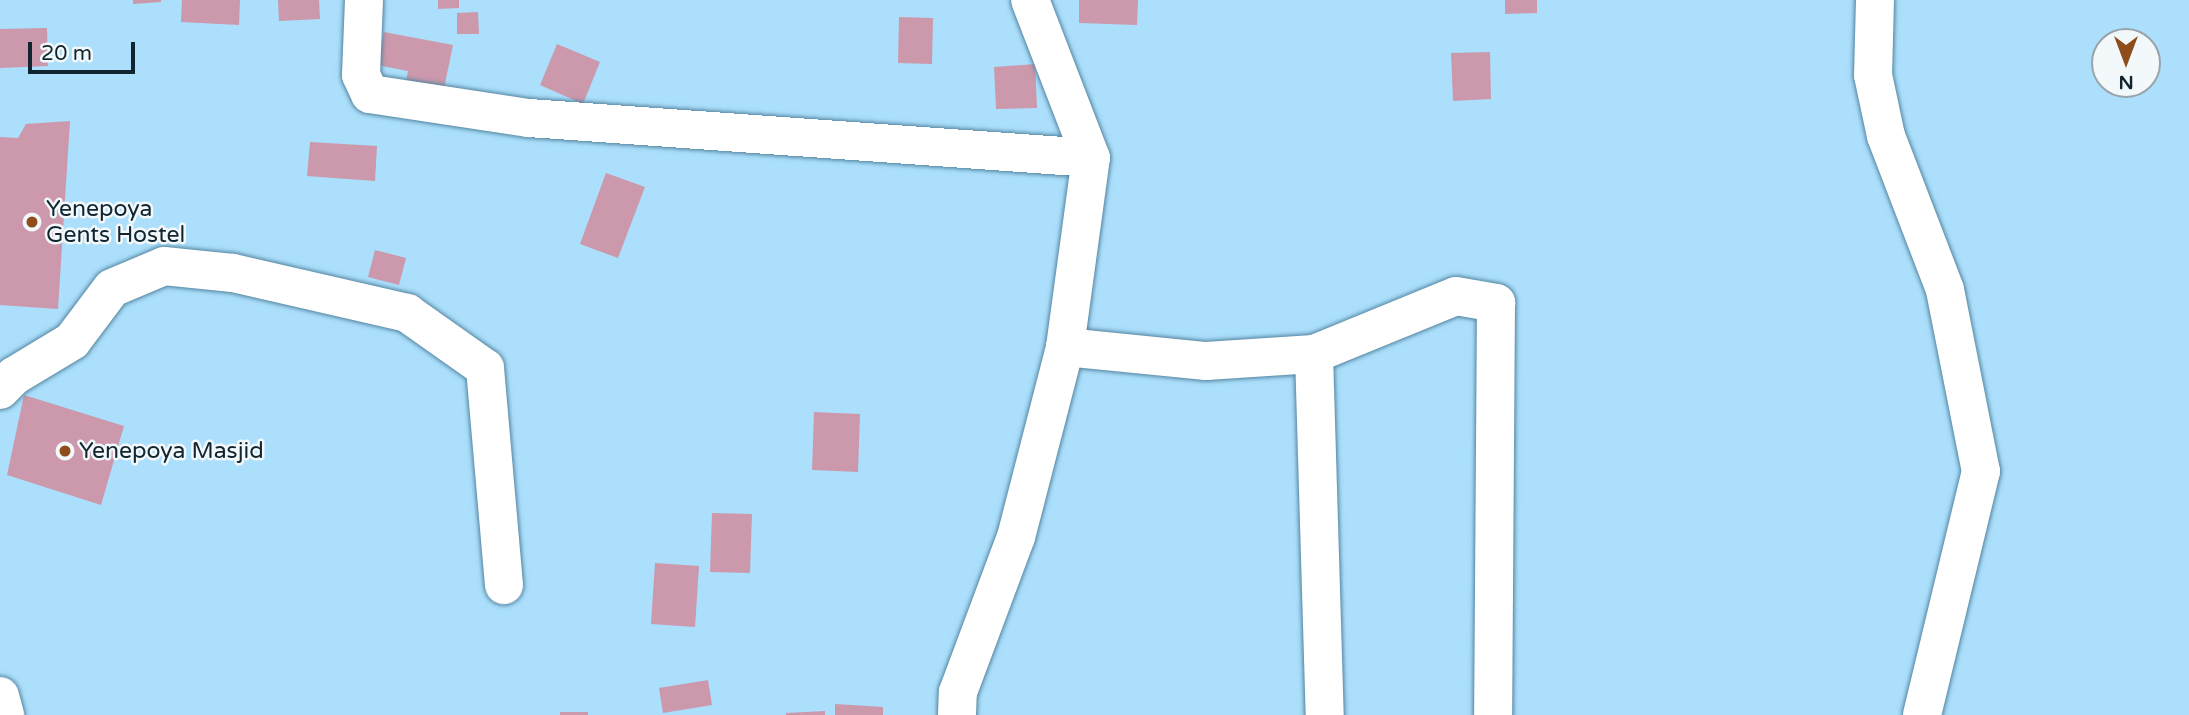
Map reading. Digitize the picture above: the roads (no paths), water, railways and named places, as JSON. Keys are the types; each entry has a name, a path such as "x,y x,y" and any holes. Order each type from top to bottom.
{"street":[{"path":"364,0 361,75 370,94 529,118 1091,158"},
{"path":"957,715 958,692 1016,537 1065,347 1091,158 1030,0"},
{"path":"1875,0 1873,75 1886,136 1945,290 1982,471 1922,715"},
{"path":"0,390 14,376 72,341 112,288 164,266 233,273 407,313 485,368 504,585"},
{"path":"1065,347 1206,361 1314,354 1456,296 1496,303 1493,715"},
{"path":"1314,354 1325,715"},
{"path":"0,696 5,715"}],"place":[{"name":"Yenepoya Gents Hostel","path":"32,222"},
{"name":"Yenepoya Masjid","path":"65,451"}]}
